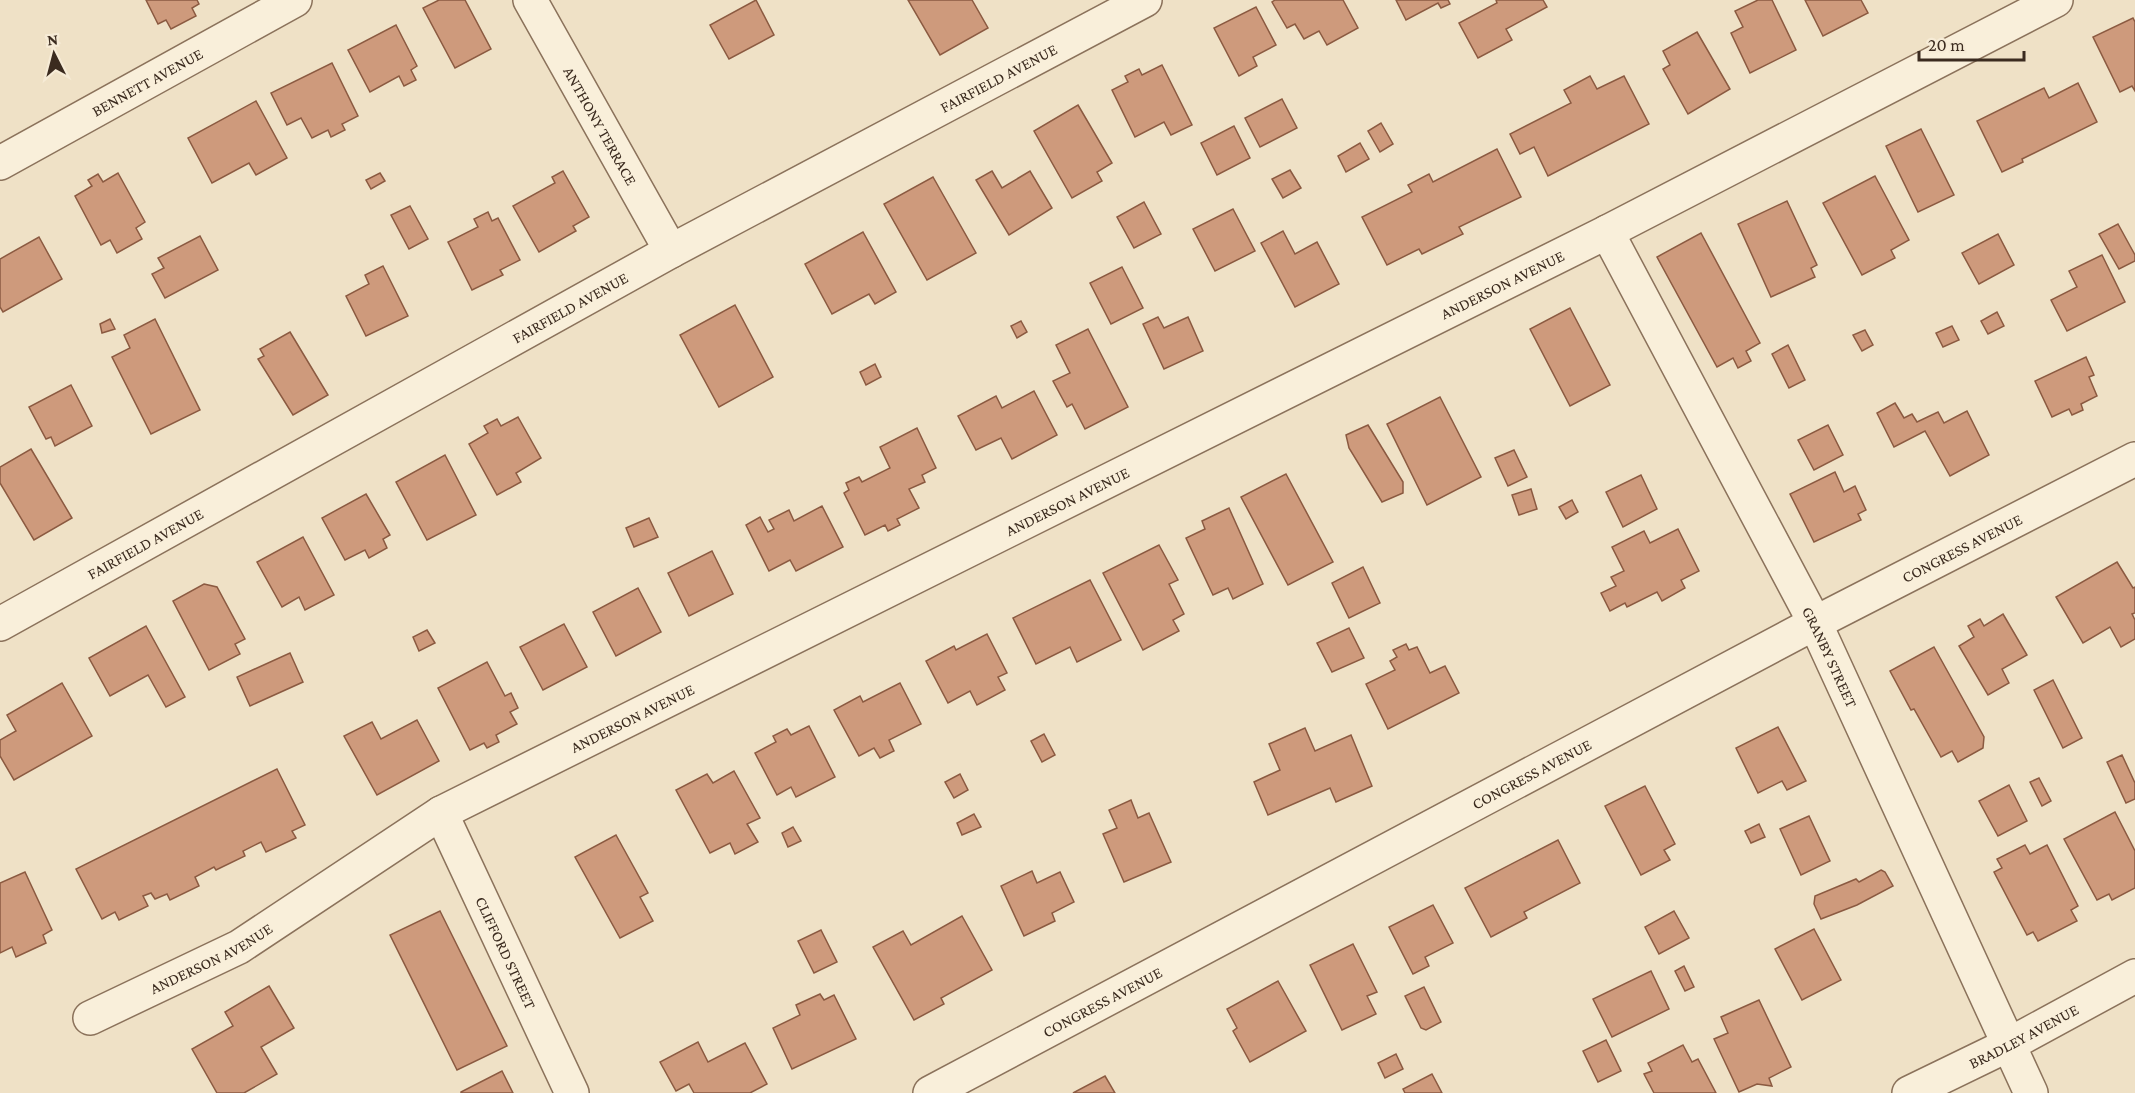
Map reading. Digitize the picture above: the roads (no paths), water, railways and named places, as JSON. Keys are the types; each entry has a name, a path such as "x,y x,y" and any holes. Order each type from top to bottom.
{"street":[{"name":"BENNETT AVENUE","path":"0,163 295,0"},
{"name":"ANTHONY TERRACE","path":"530,0 671,251"},
{"name":"FAIRFIELD AVENUE","path":"0,624 671,251 1145,0"},
{"name":"ANDERSON AVENUE","path":"90,1018 239,947 441,813 1607,232 2056,0"},
{"name":"GRANBY STREET","path":"1607,232 1815,623 2031,1093"},
{"name":"CONGRESS AVENUE","path":"930,1093 1815,623 2135,459"},
{"name":"CLIFFORD STREET","path":"441,813 572,1093"},
{"name":"BRADLEY AVENUE","path":"1909,1093 2008,1045 2135,976"}]}
